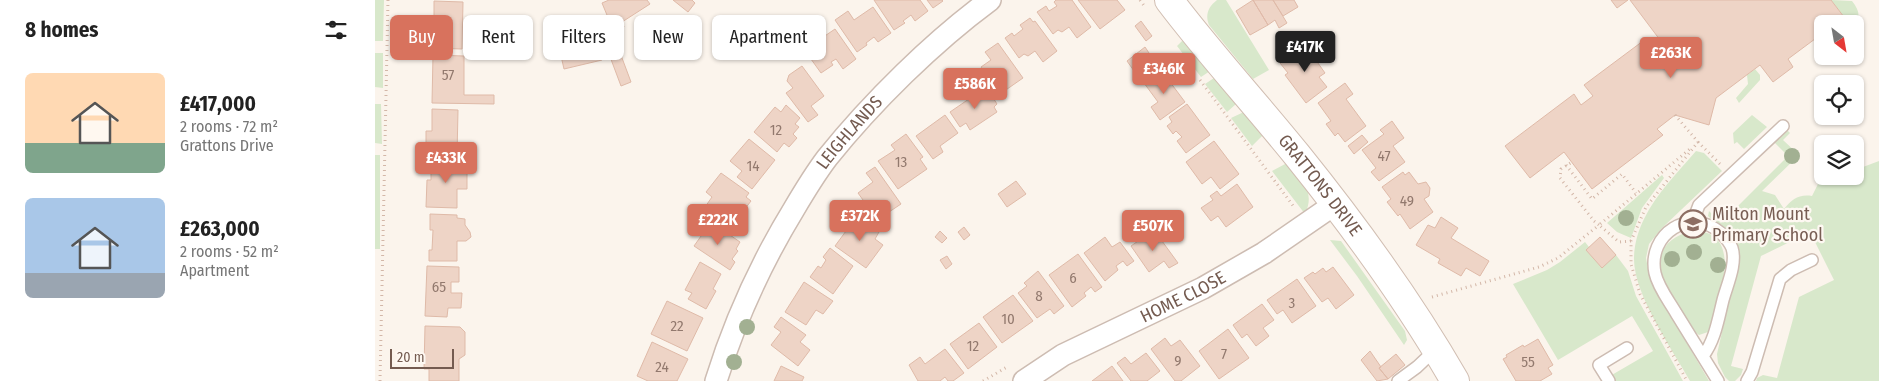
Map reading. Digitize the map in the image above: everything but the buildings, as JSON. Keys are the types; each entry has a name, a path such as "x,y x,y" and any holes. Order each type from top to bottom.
{"street":[{"name":"LEIGHLANDS","path":"716,381 728,343 770,248 827,159 906,72 941,40 990,0"},
{"name":"GRATTONS DRIVE","path":"1170,4 1335,204 1407,304 1455,381"},
{"name":"HOME CLOSE","path":"1024,381 1063,355 1203,288 1264,253 1335,204"}],"lane":[{"path":"1693,221 1699,206 1783,126"},
{"path":"1703,356 1713,341 1733,262 1732,248 1725,236 1715,228 1693,221 1682,224 1663,237 1657,248 1654,261 1655,273 1661,288 1718,381"},
{"path":"1747,381 1752,372 1780,279 1791,270 1812,260"},
{"path":"1609,381 1599,365 1627,348"},
{"path":"1398,381 1417,367 1436,349"}],"path":[{"path":"380,381 388,0"},
{"path":"1140,0 1170,4"},
{"path":"1198,78 1307,224"},
{"path":"1675,115 1698,142 1731,175"},
{"path":"1407,304 1539,266 1558,258 1698,142"},
{"path":"1646,207 1698,142"},
{"path":"1571,162 1561,169 1561,178 1594,221 1619,242 1631,241"},
{"path":"1566,165 1592,199 1622,174 1636,193"}],"green space":[{"path":"375,0 384,0 383,41 375,41"},
{"path":"1217,0 1226,0 1269,70 1253,79 1209,25 1208,11"},
{"path":"1831,0 1852,1 1858,15 1842,15"},
{"path":"1183,40 1210,71 1201,77 1177,46"},
{"path":"375,53 383,53 383,88 375,87"},
{"path":"1755,69 1760,75 1760,80 1739,103 1736,98 1748,84 1747,75"},
{"path":"1214,78 1236,100 1236,104 1227,112 1205,84"},
{"path":"375,104 381,104 382,144 375,143"},
{"path":"1246,111 1264,134 1252,146 1231,118"},
{"path":"1752,115 1767,127 1744,149 1737,142 1734,144 1733,133"},
{"path":"1786,129 1790,133 1783,140 1799,155 1762,191 1775,195 1784,209 1796,198 1812,196 1818,185 1864,185 1864,167 1879,161 1879,381 1756,381 1757,378 1763,375 1777,378 1799,297 1834,280 1810,232 1761,256 1731,366 1743,369 1741,375 1735,381 1729,381 1718,363 1717,354 1739,258 1733,240 1708,216 1709,211 1721,223 1788,156 1773,141"},
{"path":"1696,151 1704,153 1722,171 1661,229 1649,244 1646,258 1649,274 1661,299 1709,381 1690,381 1647,305 1640,289 1634,259 1638,233 1649,210 1668,183"},
{"path":"375,155 380,155 380,249 375,249"},
{"path":"1287,163 1302,181 1308,192 1308,206 1305,214 1272,171"},
{"path":"1662,175 1664,178 1642,208 1631,238 1617,232 1607,223"},
{"path":"1692,231 1709,234 1719,242 1724,255 1722,287 1717,304 1708,332 1699,335 1690,325 1663,279 1660,261 1669,242"},
{"path":"1330,240 1341,241 1405,331 1407,340 1404,345 1357,276"},
{"path":"1585,242 1589,247 1586,250 1602,267 1616,255 1628,271 1636,296 1683,381 1613,381 1610,376 1653,351 1632,316 1558,360 1513,284 1547,270"}],"place":[{"name":"Milton Mount Primary School","path":"1693,224"}]}
